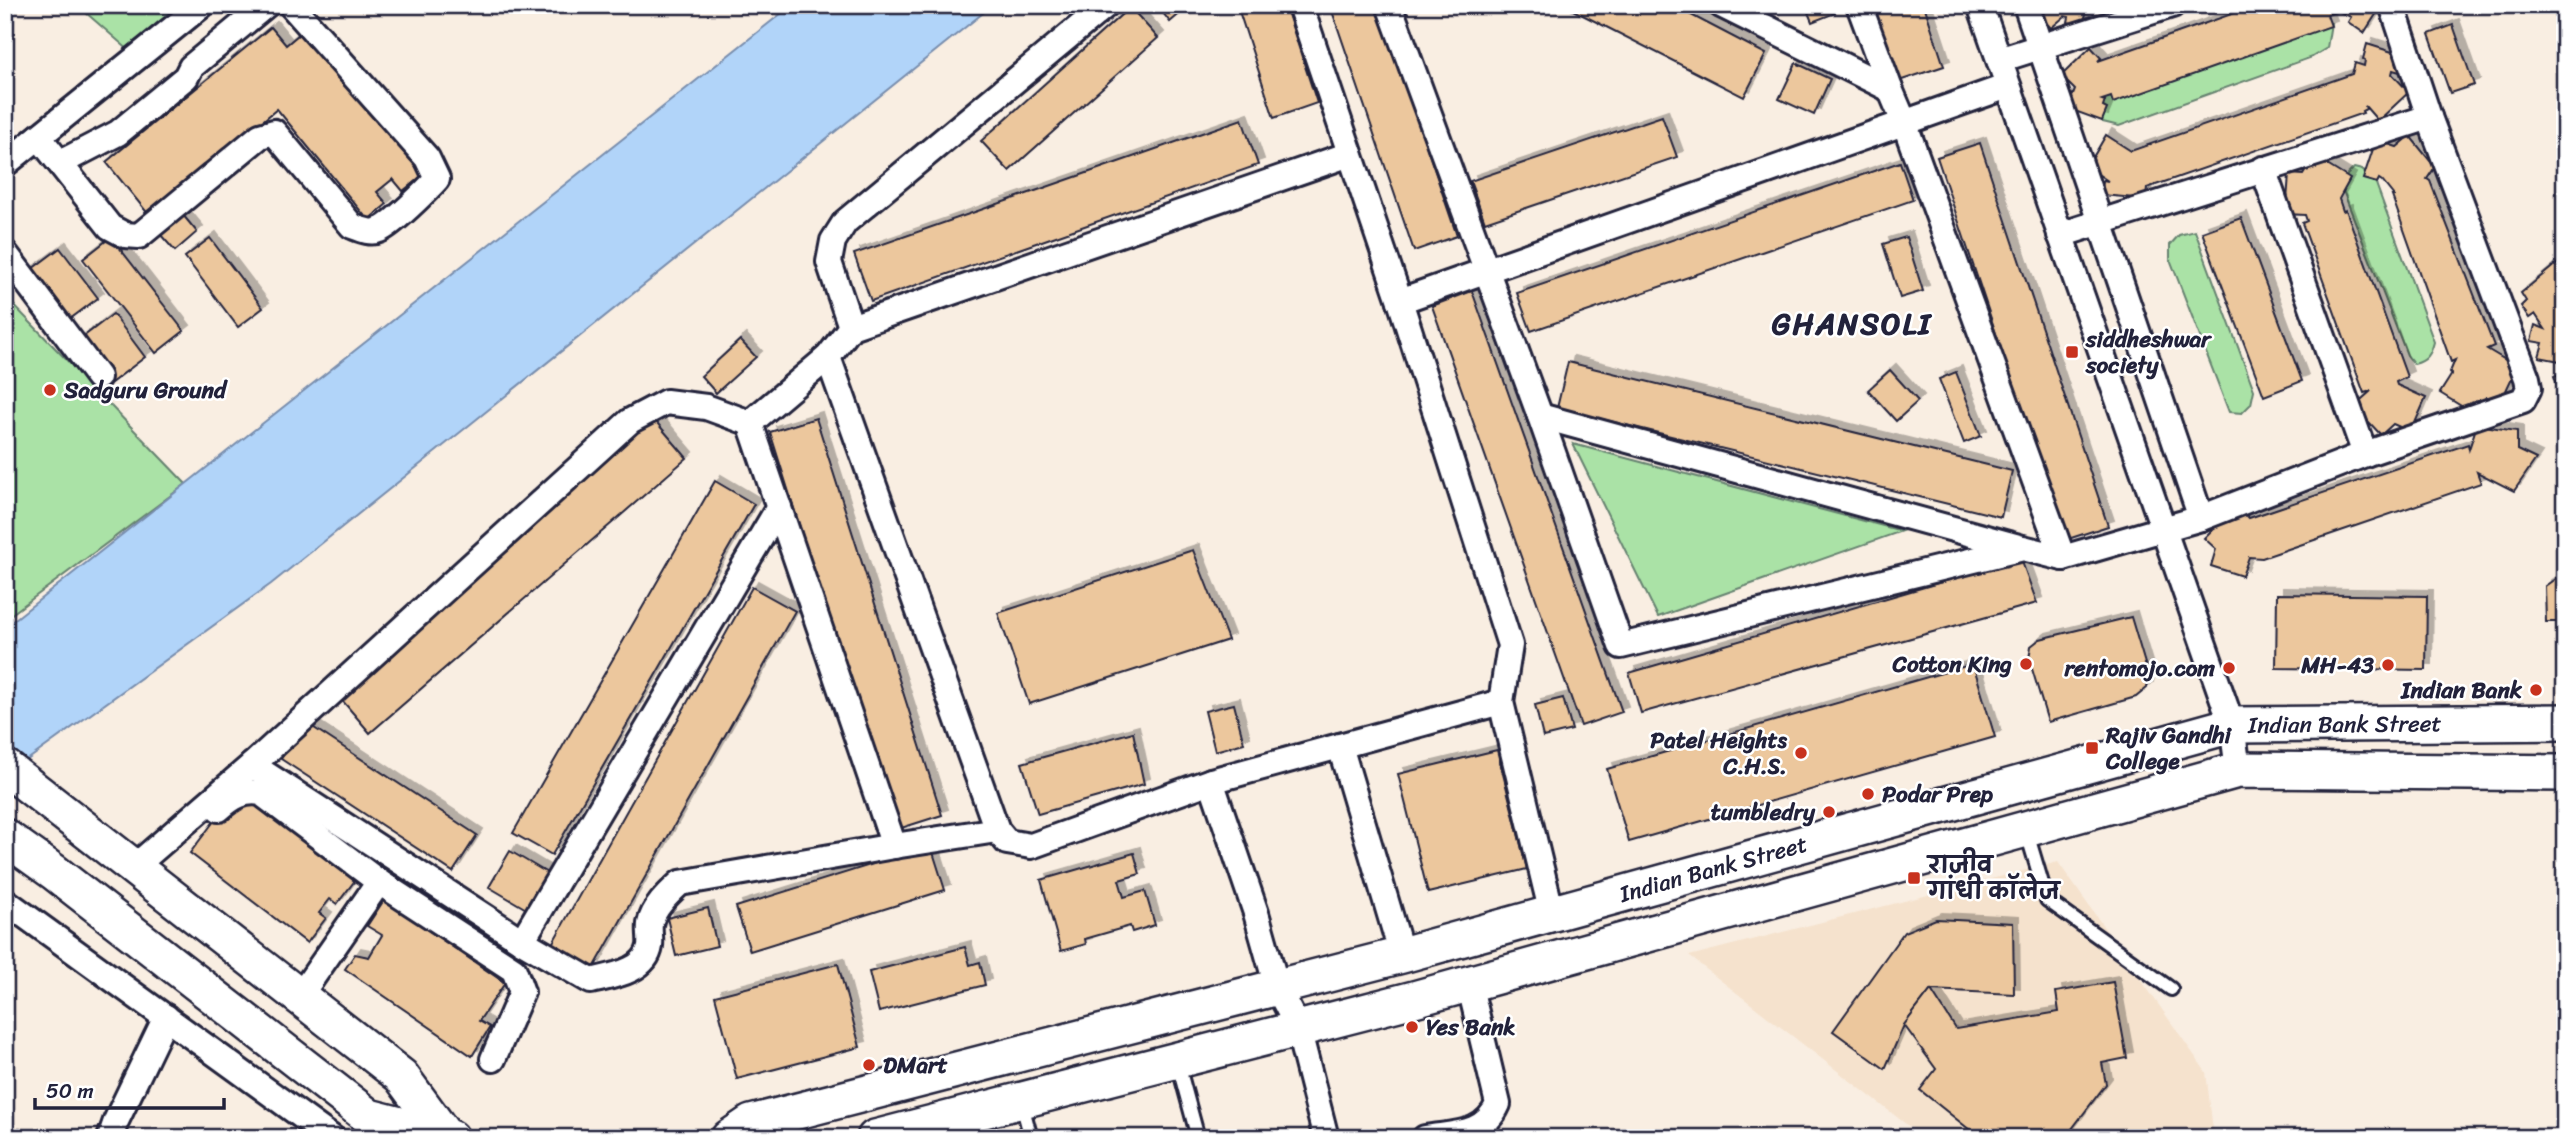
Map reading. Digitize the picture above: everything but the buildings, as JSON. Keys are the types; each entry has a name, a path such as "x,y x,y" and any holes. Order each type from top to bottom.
{"street":[{"path":"5,164 202,5"},
{"path":"60,163 118,134 186,77 191,67 266,5"},
{"path":"39,136 110,227 125,235 139,236 260,136 274,132 352,226 367,231 379,230 425,193 437,179 427,158 291,5"},
{"path":"851,327 829,262 833,241 845,222 1106,5"},
{"path":"1300,5 1510,645 1501,702 1552,914"},
{"path":"1389,5 1540,416 1621,646 2023,548"},
{"path":"1720,5 1889,89"},
{"path":"1859,5 1889,89 1905,122 2063,558"},
{"path":"1980,5 2232,725 2238,770"},
{"path":"2026,5 2201,518"},
{"path":"1999,60 2172,5"},
{"path":"1540,416 2063,558 2201,518 2365,454 2523,400 2529,388 2527,378 2429,117 2392,5"},
{"path":"1399,301 2008,86"},
{"path":"2060,234 2429,117"},
{"path":"750,423 828,357 851,327 1350,154"},
{"path":"2263,169 2365,454"},
{"path":"5,253 98,377"},
{"path":"828,357 997,830 1007,842 1031,846 1211,781 1501,702"},
{"path":"133,869 252,765 631,421 666,402 706,407 750,423"},
{"path":"750,423 894,846"},
{"path":"522,941 779,507"},
{"name":"Indian Bank Street","path":"729,1138 751,1123 1402,955 2232,725 2565,722"},
{"path":"1340,746 1402,955"},
{"path":"252,765 522,941 591,981 621,974 637,966 650,949 650,922 663,899 680,883 997,830"},
{"path":"5,767 401,1076 446,1137"},
{"name":"Indian Bank Street","path":"875,1138 1469,983 2238,770 2565,773"},
{"path":"1211,781 1256,913 1276,987 1298,1028 1326,1138"},
{"path":"198,827 230,799 250,791 261,793 379,882 514,970 522,992 493,1059"},
{"path":"54,872 87,833"},
{"path":"5,837 54,872 369,1118 446,1137"},
{"path":"299,997 379,882"},
{"path":"5,901 332,1138"},
{"path":"1425,1138 1478,1129 1494,1114 1498,1104 1469,983"},
{"path":"110,1138 166,1017"}],"lane":[{"path":"2026,830 2047,900 2171,989"},
{"path":"1177,1060 1198,1138"},
{"path":"1021,1100 1031,1138"}],"shaded area":[{"path":"2058,862 2206,1072 2214,1138 1924,1138 1689,956"}],"green space":[{"path":"77,5 206,5 139,59"},
{"path":"2314,16 2331,23 2327,48 2312,57 2119,126 2103,122 2093,110 2096,98"},
{"path":"2354,168 2362,170 2375,181 2434,342 2428,356 2418,363 2414,364 2407,355 2342,188 2347,175"},
{"path":"2195,231 2254,390 2251,404 2242,413 2229,412 2170,259 2170,245 2179,235"},
{"name":"Sadguru Ground","path":"5,296 186,484 5,619"},
{"path":"1573,444 1902,531 1658,617"}],"water":[{"path":"792,5 993,5 271,584 5,776 5,627"}],"place":[{"name":"siddheshwar society","path":"2072,352"},
{"name":"Sadguru Ground","path":"50,390"},
{"name":"Cotton King","path":"2026,664"},
{"name":"MH-43","path":"2388,665"},
{"name":"rentomojo.com","path":"2229,668"},
{"name":"Indian Bank","path":"2536,690"},
{"name":"Rajiv Gandhi College","path":"2092,748"},
{"name":"Patel Heights C.H.S.","path":"1801,753"},
{"name":"Podar Prep","path":"1868,794"},
{"name":"tumbledry","path":"1829,812"},
{"name":"राजीव गांधी कॉलेज","path":"1914,878"},
{"name":"Yes Bank","path":"1412,1027"},
{"name":"DMart","path":"869,1065"}],"district":[{"name":"GHANSOLI","path":"1852,324"}]}
